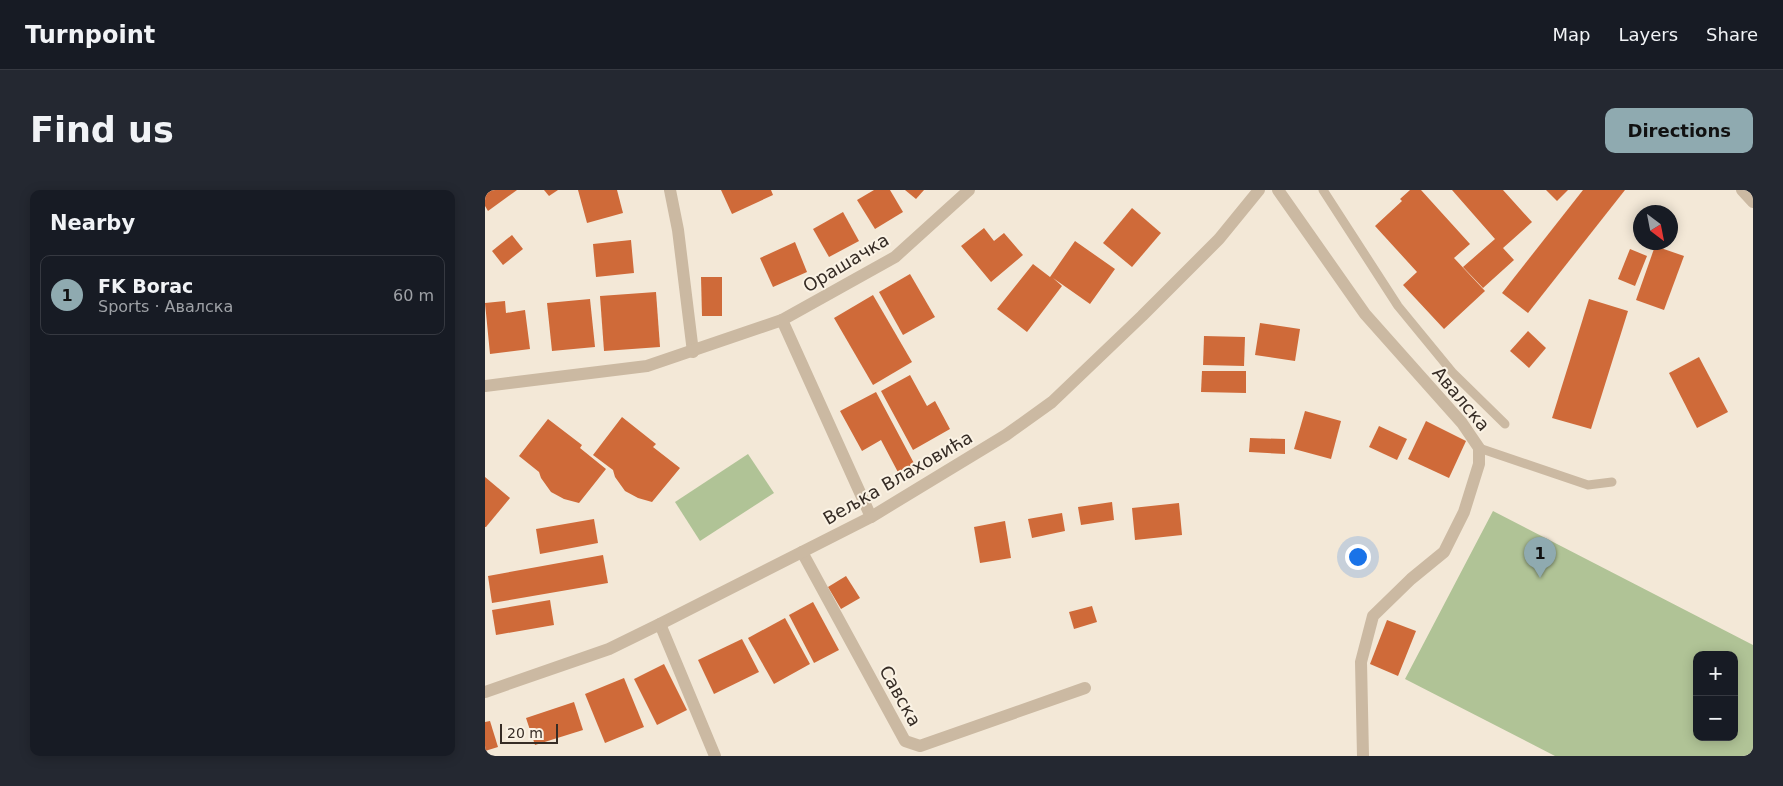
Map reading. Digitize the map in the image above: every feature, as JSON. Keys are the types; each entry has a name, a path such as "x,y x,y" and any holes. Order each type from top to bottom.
{"street":[{"path":"485,386 647,366 693,352 679,230 670,190"},
{"name":"Орашачка","path":"693,352 782,320 895,257 969,190"},
{"name":"Вељка Влаховића","path":"485,692 609,649 660,624 871,517 1006,435 1052,402 1142,316 1219,239 1259,190"},
{"name":"Авалска","path":"1278,190 1365,314 1462,423 1479,448 1479,464 1464,512 1444,552 1411,578 1373,616 1361,662 1363,756"},
{"path":"1742,190 1753,202"},
{"path":"782,320 871,517"},
{"name":"Савска","path":"802,552 905,741 920,746 1085,688"},
{"path":"660,624 715,756"}],"lane":[{"path":"1323,190 1398,306 1453,372 1505,424"},
{"path":"1479,448 1588,485 1612,482"}],"green space":[{"path":"748,454 774,493 700,541 675,502"},
{"path":"1493,511 1753,645 1753,749 1749,756 1555,756 1405,679"}],"building":[{"path":"485,190 517,190 488,211 485,206"},
{"path":"544,190 558,190 549,196"},
{"path":"578,190 617,190 623,213 587,223"},
{"path":"721,190 771,190 773,195 732,214"},
{"path":"874,190 890,190 903,212 875,229 857,200"},
{"path":"905,190 924,190 916,199"},
{"path":"1410,190 1421,190 1470,244 1454,258 1485,291 1444,329 1403,285 1417,272 1375,226 1402,201 1400,199"},
{"path":"1452,190 1503,190 1532,222 1503,248 1514,260 1483,288 1463,267 1495,239"},
{"path":"1546,190 1568,190 1557,201"},
{"path":"1583,190 1625,190 1528,313 1502,293"},
{"path":"1132,208 1161,233 1132,267 1103,243"},
{"path":"843,212 859,241 829,257 813,229"},
{"path":"984,228 994,241 1004,233 1023,255 991,282 961,246"},
{"path":"512,235 523,249 503,265 492,251"},
{"path":"631,240 634,273 596,277 593,244"},
{"path":"1075,241 1115,269 1090,304 1053,278 1062,286 1027,332 997,309 1033,264 1050,277"},
{"path":"795,242 807,272 773,287 760,258"},
{"path":"1630,249 1647,256 1635,286 1618,279"},
{"path":"1654,250 1667,250 1684,256 1664,310 1636,300"},
{"path":"910,274 935,317 903,335 879,292"},
{"path":"701,277 722,277 722,316 702,316"},
{"path":"656,292 660,347 604,351 600,296"},
{"path":"873,295 912,362 873,385 834,318"},
{"path":"590,299 595,347 552,351 547,303"},
{"path":"1589,299 1628,311 1591,429 1552,418"},
{"path":"505,301 506,313 525,310 530,349 490,354 485,303"},
{"path":"1260,323 1300,329 1295,361 1255,355"},
{"path":"1528,331 1546,348 1529,368 1510,351"},
{"path":"1204,336 1245,337 1244,366 1203,365"},
{"path":"1699,357 1728,412 1697,428 1669,373"},
{"path":"1202,371 1246,371 1246,393 1201,392"},
{"path":"910,375 927,406 935,401 950,429 913,450 881,391"},
{"path":"876,392 916,467 900,476 881,440 862,451 840,411"},
{"path":"1305,411 1341,421 1331,459 1294,449"},
{"path":"622,417 656,444 653,447 680,468 652,502 638,498 625,491 615,477 613,470 593,455"},
{"path":"548,419 582,445 580,448 606,469 579,503 564,499 551,492 539,472 519,456"},
{"path":"1426,421 1466,441 1449,478 1408,459"},
{"path":"1379,426 1407,439 1397,460 1369,447"},
{"path":"1250,438 1285,439 1285,454 1249,452"},
{"path":"485,477 510,498 486,527 485,527"},
{"path":"1112,502 1114,520 1081,525 1078,507"},
{"path":"1179,503 1182,535 1135,540 1132,508"},
{"path":"1062,513 1065,531 1032,538 1028,519"},
{"path":"594,519 598,543 540,554 536,529"},
{"path":"1005,521 1011,558 980,563 974,527"},
{"path":"603,555 608,583 492,603 488,576"},
{"path":"846,576 860,598 841,609 828,587"},
{"path":"550,600 554,625 496,635 492,610"},
{"path":"813,602 839,650 814,663 789,615"},
{"path":"1092,606 1097,622 1074,629 1069,612"},
{"path":"785,618 810,664 774,684 748,638"},
{"path":"1387,620 1416,631 1398,676 1370,664"},
{"path":"742,639 759,672 714,694 698,660"},
{"path":"664,664 687,710 657,725 634,679"},
{"path":"624,678 644,727 605,743 585,694"},
{"path":"574,702 583,730 535,745 526,718"},
{"path":"490,721 498,747 485,751 485,722"}],"place":[{"name":"FK Borac","path":"1540,578"}]}
